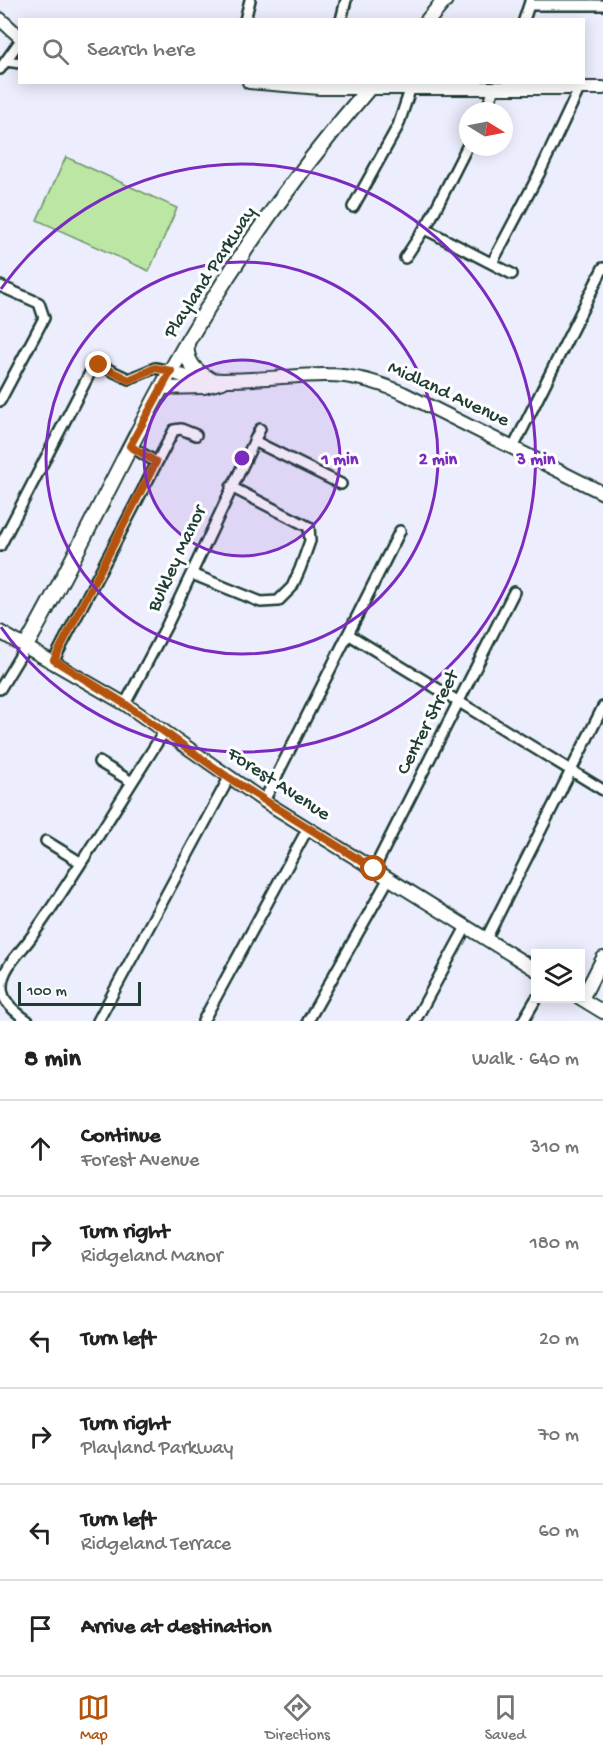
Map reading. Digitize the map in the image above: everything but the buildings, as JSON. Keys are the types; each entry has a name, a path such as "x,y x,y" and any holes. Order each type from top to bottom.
{"main road":[{"path":"430,18 445,0"},
{"name":"Playland Parkway","path":"26,645 161,388 187,344 267,222 371,85"},
{"path":"187,344 190,363 201,375 208,378"}],"street":[{"path":"246,18 250,0"},
{"path":"342,18 346,0"},
{"path":"525,18 529,3 603,5"},
{"path":"0,20 18,37"},
{"path":"3,65 18,42"},
{"path":"3,65 18,63"},
{"path":"297,84 603,88"},
{"path":"492,102 504,85"},
{"path":"353,207 398,126 411,87"},
{"path":"492,263 539,174 580,87"},
{"path":"405,258 425,229 463,156"},
{"path":"425,229 512,274"},
{"path":"513,448 599,286 603,268"},
{"path":"0,286 39,303 44,318 0,402"},
{"path":"0,546 92,369 99,365 129,380 155,368 171,371"},
{"name":"Midland Avenue","path":"171,371 185,378 229,380 325,375 371,380 403,393 603,493"},
{"name":"Midland Avenue","path":"161,388 204,387 229,380"},
{"path":"54,660 174,430 181,429 196,435"},
{"name":"Bulkley Manor","path":"125,704 192,574 260,429"},
{"path":"254,441 341,484"},
{"path":"130,446 156,462"},
{"path":"192,574 267,604 283,598 297,578 310,541 309,527 231,487"},
{"path":"264,801 399,531"},
{"name":"Center Street","path":"374,869 460,703 514,592"},
{"name":"Forest Avenue","path":"0,632 54,660 125,704 264,801 531,967"},
{"path":"348,634 603,790"},
{"name":"Playland Parkway","path":"0,689 26,645"},
{"path":"486,939 603,707"},
{"path":"28,1021 12,1008 2,990 3,979 9,965 37,929 164,732"},
{"path":"99,762 132,782"},
{"path":"98,1021 229,778"},
{"path":"203,1021 308,828"},
{"path":"46,841 80,862"},
{"path":"308,1021 389,878"},
{"path":"415,1021 466,927"},
{"path":"585,992 603,958"},
{"path":"585,1001 603,1012"},
{"path":"523,1021 534,1003"}],"green space":[{"path":"66,157 177,208 149,271 37,220"}],"route":[{"path":"99,365 129,380 148,369 163,368 171,371 130,446 156,462 86,602 54,660 125,704 264,801 374,869"}]}
